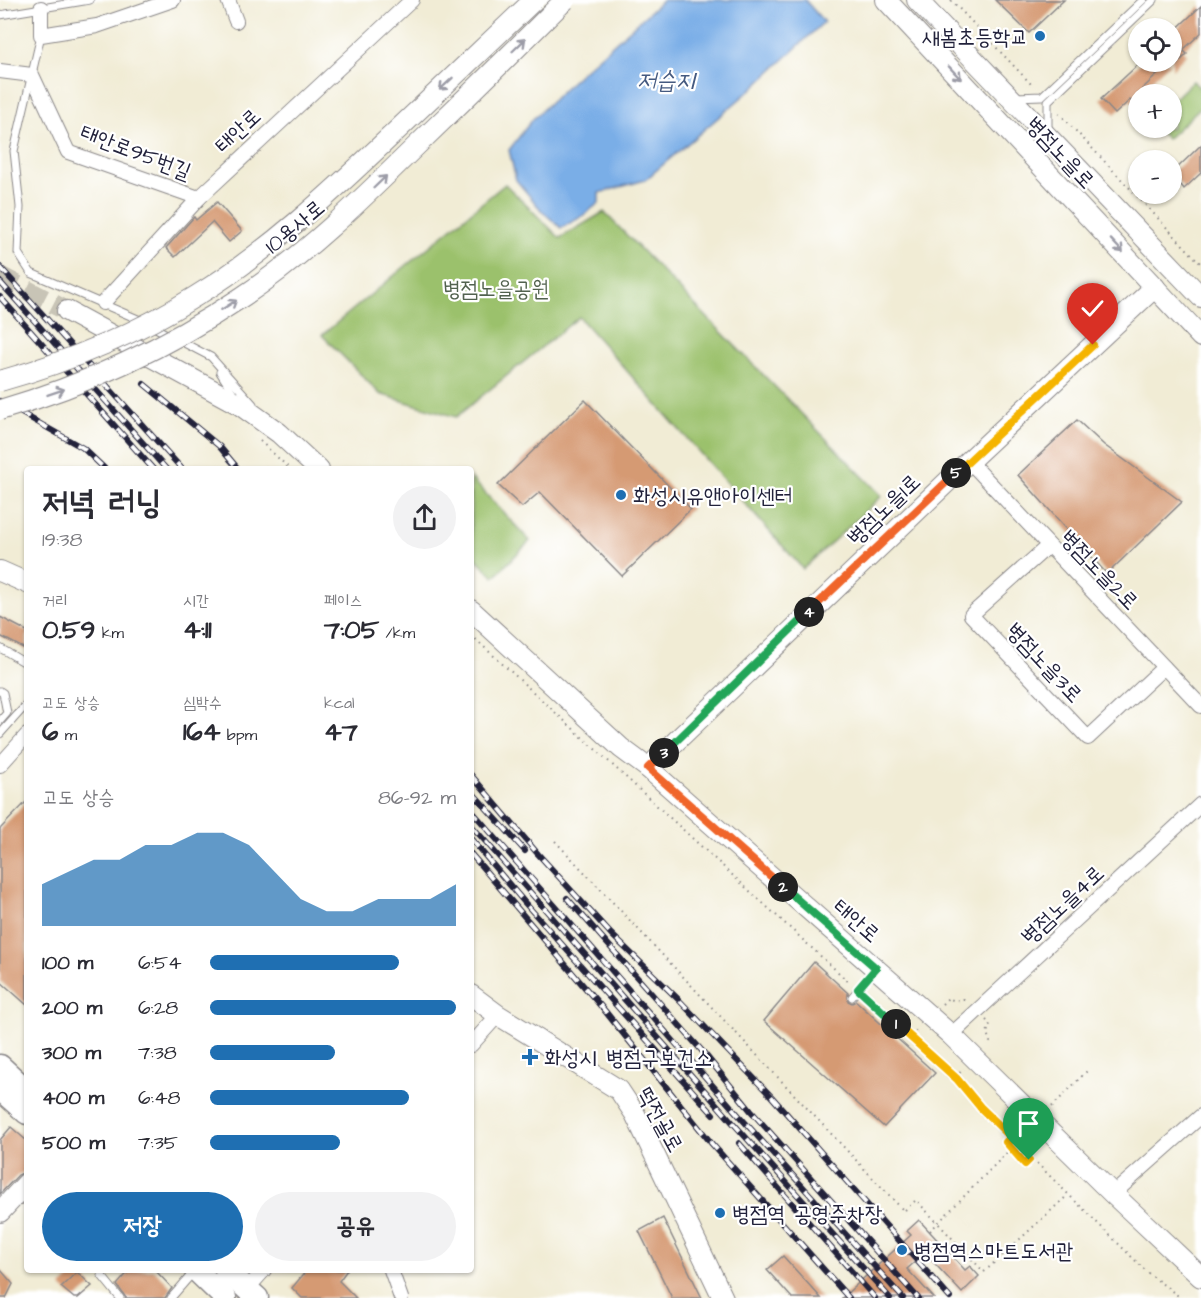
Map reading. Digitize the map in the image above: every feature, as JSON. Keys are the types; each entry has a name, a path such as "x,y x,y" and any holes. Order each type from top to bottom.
{"main road":[{"path":"0,1066 24,1088"},
{"path":"0,1089 24,1110"},
{"path":"198,1273 225,1298"},
{"path":"229,1273 252,1294"}],"street":[{"path":"40,9 41,35 97,26 173,0"},
{"path":"228,0 236,21"},
{"name":"태안로","path":"103,303 199,198 412,0"},
{"name":"10용사로","path":"0,381 74,357 119,337 168,312 225,277 346,179 534,0"},
{"name":"10용사로","path":"0,410 63,390 140,357 243,297 356,206 566,0"},
{"name":"병점노을로","path":"886,0 1201,337"},
{"name":"병점노을로","path":"917,0 1201,297"},
{"path":"0,71 32,75"},
{"name":"태안로95번길","path":"32,75 68,152 199,198"},
{"path":"1090,218 1100,219 1109,211 1110,201"},
{"name":"병점노을1로","path":"648,768 1155,287"},
{"path":"68,311 200,381 240,405 279,433 315,466"},
{"name":"병점노을2로","path":"969,461 1201,706"},
{"name":"병점노을3로","path":"1048,546 971,615 1088,738 1164,667"},
{"path":"0,571 24,583"},
{"name":"태안로","path":"474,613 621,748 648,768 951,1035 1201,1277"},
{"path":"0,765 24,738"},
{"name":"병점노을4로","path":"951,1035 1201,804"},
{"name":"떡전골로","path":"474,997 498,1015 619,1090 635,1114 723,1298"},
{"path":"474,1042 498,1015"},
{"path":"1113,1194 1201,1116"},
{"path":"0,1212 24,1187"},
{"path":"252,1294 262,1273"},
{"path":"392,1273 401,1298"}],"lane":[{"path":"0,15 90,0"},
{"path":"1048,136 1045,99 1143,0"},
{"path":"1011,97 1045,99 1154,0"},
{"path":"41,35 14,151 20,207 18,253 31,273 103,303 211,357 279,433"},
{"path":"211,357 240,405"},
{"path":"0,648 24,662"},
{"path":"0,691 3,693 7,713 0,721"},
{"path":"0,734 24,707"},
{"path":"852,997 876,968"},
{"path":"102,1273 120,1298"},
{"path":"171,1298 190,1275 195,1273"}],"path":[{"path":"951,0 1201,264"},
{"path":"474,638 957,1079 981,1108 1068,1195 1148,1273 1181,1298"},
{"path":"555,841 904,1211 916,1200 984,1272 1068,1195"},
{"path":"948,998 955,1001 964,999"},
{"path":"990,1024 987,1033 990,1042"},
{"path":"930,1231 1089,1069"},
{"path":"1011,1137 1006,1142 1025,1164 1029,1160 1014,1145"}],"green space":[{"path":"1193,81 1201,89 1201,107 1182,125 1182,91"},
{"name":"병점노을공원","path":"505,184 560,238 604,212 882,496 803,569 579,317 456,417 380,394 322,335"},
{"path":"474,481 530,541 494,577 474,556"}],"water":[{"name":"저습지","path":"663,0 805,0 824,22 755,86 645,180 599,193 599,203 581,217 561,228 542,211 516,180 509,150 532,120 573,80"}],"building":[{"path":"995,0 1064,0 1029,33"},
{"path":"1201,6 1201,33 1183,50 1187,54 1182,59 1182,24"},
{"path":"1130,72 1160,72 1147,84 1128,84 1128,102 1115,114 1101,99"},
{"path":"1201,145 1201,173 1184,189 1182,163"},
{"path":"217,202 242,231 229,242 212,222 175,257 166,248 194,217 196,220"},
{"name":"화성시유앤아이센터","path":"585,400 691,509 622,576 540,492 522,507 498,485"},
{"path":"1077,420 1104,445 1182,502 1107,574 1018,475"},
{"path":"0,617 24,629 24,648 0,636"},
{"path":"24,804 24,1002 0,981 0,829"},
{"path":"814,962 848,993 848,1001 852,1003 856,1001 935,1073 884,1127 764,1021"},
{"path":"11,1127 24,1138 24,1172 18,1175 0,1194 0,1140"},
{"path":"663,1218 702,1298 672,1298 639,1231"},
{"path":"919,1220 965,1270 970,1266 979,1276 962,1293 925,1253 907,1269 934,1298 842,1298 911,1235 907,1231"},
{"path":"783,1256 821,1298 792,1298 767,1270"},
{"path":"0,1269 13,1284 6,1298 0,1298"},
{"path":"76,1273 92,1286 78,1298 74,1298 61,1287"},
{"path":"127,1273 158,1273 172,1288 165,1298 126,1298 117,1285"},
{"path":"304,1273 345,1273 339,1281 356,1298 302,1298 292,1288"}],"tunnel":[{"path":"0,276 67,311"}],"railway":[{"path":"0,267 179,466"},
{"path":"0,282 163,466"},
{"path":"0,297 150,466"},
{"path":"144,384 219,446 236,466"},
{"path":"0,401 83,448 102,466"},
{"path":"474,779 538,854 611,934 678,999 771,1096 950,1298"},
{"path":"474,794 525,851"},
{"path":"474,813 742,1119 903,1298"},
{"path":"474,828 890,1298"},
{"path":"474,843 713,1114"},
{"path":"474,858 605,1011 712,1144 849,1298"},
{"path":"567,898 703,1052 751,1111 918,1298"},
{"path":"739,1143 875,1298"}],"place":[{"name":"새봄초등학교","path":"1040,36"},
{"name":"화성시유앤아이센터","path":"621,495"},
{"name":"화성시 병점구보건소","path":"530,1057"},
{"name":"병점역 공영주차장","path":"720,1213"},
{"name":"병점역스마트도서관","path":"902,1250"}],"route":[{"path":"1029,1160 1025,1164 1006,1142 1011,1137 981,1108 957,1079 858,989 876,968 648,768 1093,345"}]}
